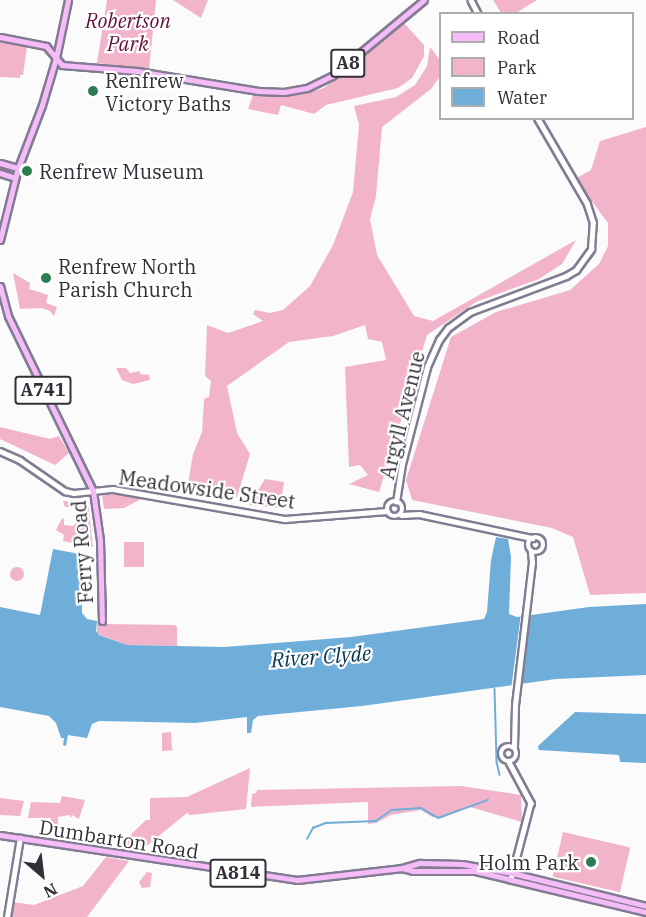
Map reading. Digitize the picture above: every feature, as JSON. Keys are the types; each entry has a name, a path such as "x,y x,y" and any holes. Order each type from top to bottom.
{"main road":[{"path":"0,240 18,168 42,105 56,58 68,0"},
{"name":"A8","path":"0,37 46,46 63,65 137,71 258,91 294,91 327,79 424,0"},
{"path":"0,163 18,168"},
{"path":"0,173 15,178"},
{"name":"Ferry Road","path":"0,286 8,315 93,490 100,540 102,621"},
{"name":"Dumbarton Road","path":"0,835 297,880 402,868 411,864 462,864 512,876"},
{"name":"A814","path":"402,868 412,871 467,870 512,876 646,906"},
{"name":"A814","path":"512,876 646,912"}],"street":[{"name":"Argyll Avenue","path":"396,502 402,464 428,367 439,340 448,328 470,312 566,276 580,265 591,249 594,231 591,214 538,120"},
{"name":"Meadowside Street","path":"0,451 20,460 65,491 74,493 93,490 135,492 285,519 387,511"},
{"path":"412,513 392,517 387,511 389,504 396,502 412,513 504,530 520,537 540,538 544,544 543,549 532,562"},
{"path":"401,515 402,507"},
{"path":"512,876 531,803 515,770 502,754 511,747 532,562 531,552 520,537"},
{"path":"528,546 532,538"},
{"path":"531,552 537,554"},
{"path":"511,747 517,753 515,770"},
{"path":"509,762 515,759"},
{"path":"7,917 20,838"}],"green space":[{"name":"Robertson Park","path":"107,0 156,0 149,70 97,63"},
{"name":"Robertson Park","path":"173,0 208,0 201,18"},
{"path":"493,0 537,0 517,12 500,12"},
{"path":"403,22 424,45 424,56 412,78 398,88 326,105 314,114 281,105 278,115 248,109 253,95 277,97 308,93 324,88"},
{"path":"0,42 27,47 23,75 20,75 20,78 0,77"},
{"path":"430,47 439,59 439,77 431,89 382,127 376,196 370,219 377,255 414,316 433,321 576,240 562,264 539,279 476,302 427,335 379,492 349,484 368,475 360,465 349,467 345,367 386,360 382,342 368,339 365,325 333,336 289,342 227,386 237,433 250,454 237,497 196,481 193,490 187,490 193,454 202,432 204,399 209,397 211,381 205,376 207,325 228,333 263,321 253,314 255,310 270,313 283,310 310,286 333,245 353,192 359,125 354,106 396,97 415,85 427,66"},
{"path":"646,127 646,593 590,595 573,537 552,528 412,500 406,480 451,337 496,312 570,290 599,264 608,246 608,223 575,179 591,170 600,141"},
{"path":"13,273 30,283 29,289 48,295 46,303 57,307 54,316 50,311 41,308 20,309"},
{"path":"116,368 126,368 130,373 140,371 140,374 149,375 150,380 133,384 122,380"},
{"path":"0,427 50,439 59,436 69,453 55,465 0,439"},
{"path":"265,479 284,482 280,508 249,505"},
{"path":"102,494 143,498 124,508 104,509"},
{"path":"63,501 88,501 93,547 63,541 64,535 56,530 61,520 64,518 64,525 73,526 87,512 82,507 65,507"},
{"path":"124,542 144,542 144,567 124,567"},
{"path":"17,567 22,569 24,574 22,579 17,581 12,579 10,574 12,569"},
{"path":"97,621 106,624 175,625 177,627 177,646 127,645 97,634"},
{"path":"171,732 172,749 174,750 162,751 162,733"},
{"path":"250,768 246,809 190,815 187,813 139,852 117,848 146,820 150,820 150,798 187,797"},
{"path":"461,786 521,795 522,822 470,807 442,818 432,817 421,810 391,815 376,823 368,824 368,802 251,807 252,794 257,790"},
{"path":"62,796 85,800 79,819 72,815 71,818 69,815 58,817 58,828 50,827 51,818 28,818 31,802 60,803"},
{"path":"0,798 24,801 20,816 0,815"},
{"name":"Holm Park","path":"563,832 630,848 620,892 553,877"},
{"path":"106,857 129,861 87,917 10,917 12,902 34,905 83,886"},
{"path":"147,872 152,873 150,887 142,888 139,882"}],"water":[{"name":"River Clyde","path":"496,537 508,539 511,557 509,614 517,617 589,607 646,604 646,675 556,679 362,706 258,716 253,720 251,733 247,733 247,717 195,723 99,721 92,724 87,738 68,735 66,746 63,745 64,738 61,738 56,723 49,716 0,707 0,607 40,615 53,549 85,555 79,596 82,597 82,613 87,619 97,621 96,631 99,635 127,645 224,647 351,637 484,619 487,612 491,560"},
{"path":"575,712 646,714 646,763 620,762 619,755 539,750 538,746"}],"pier":[{"path":"530,612 521,687 511,690 521,613"}],"waterway":[{"path":"495,689 497,762 500,775"},
{"path":"307,839 313,828 326,823 376,821 392,810 421,808 438,818 488,800"}],"place":[{"name":"Renfrew Victory Baths","path":"93,91"},
{"name":"Renfrew Museum","path":"27,171"},
{"name":"Renfrew North Parish Church","path":"46,278"},
{"name":"Holm Park","path":"591,862"}]}
